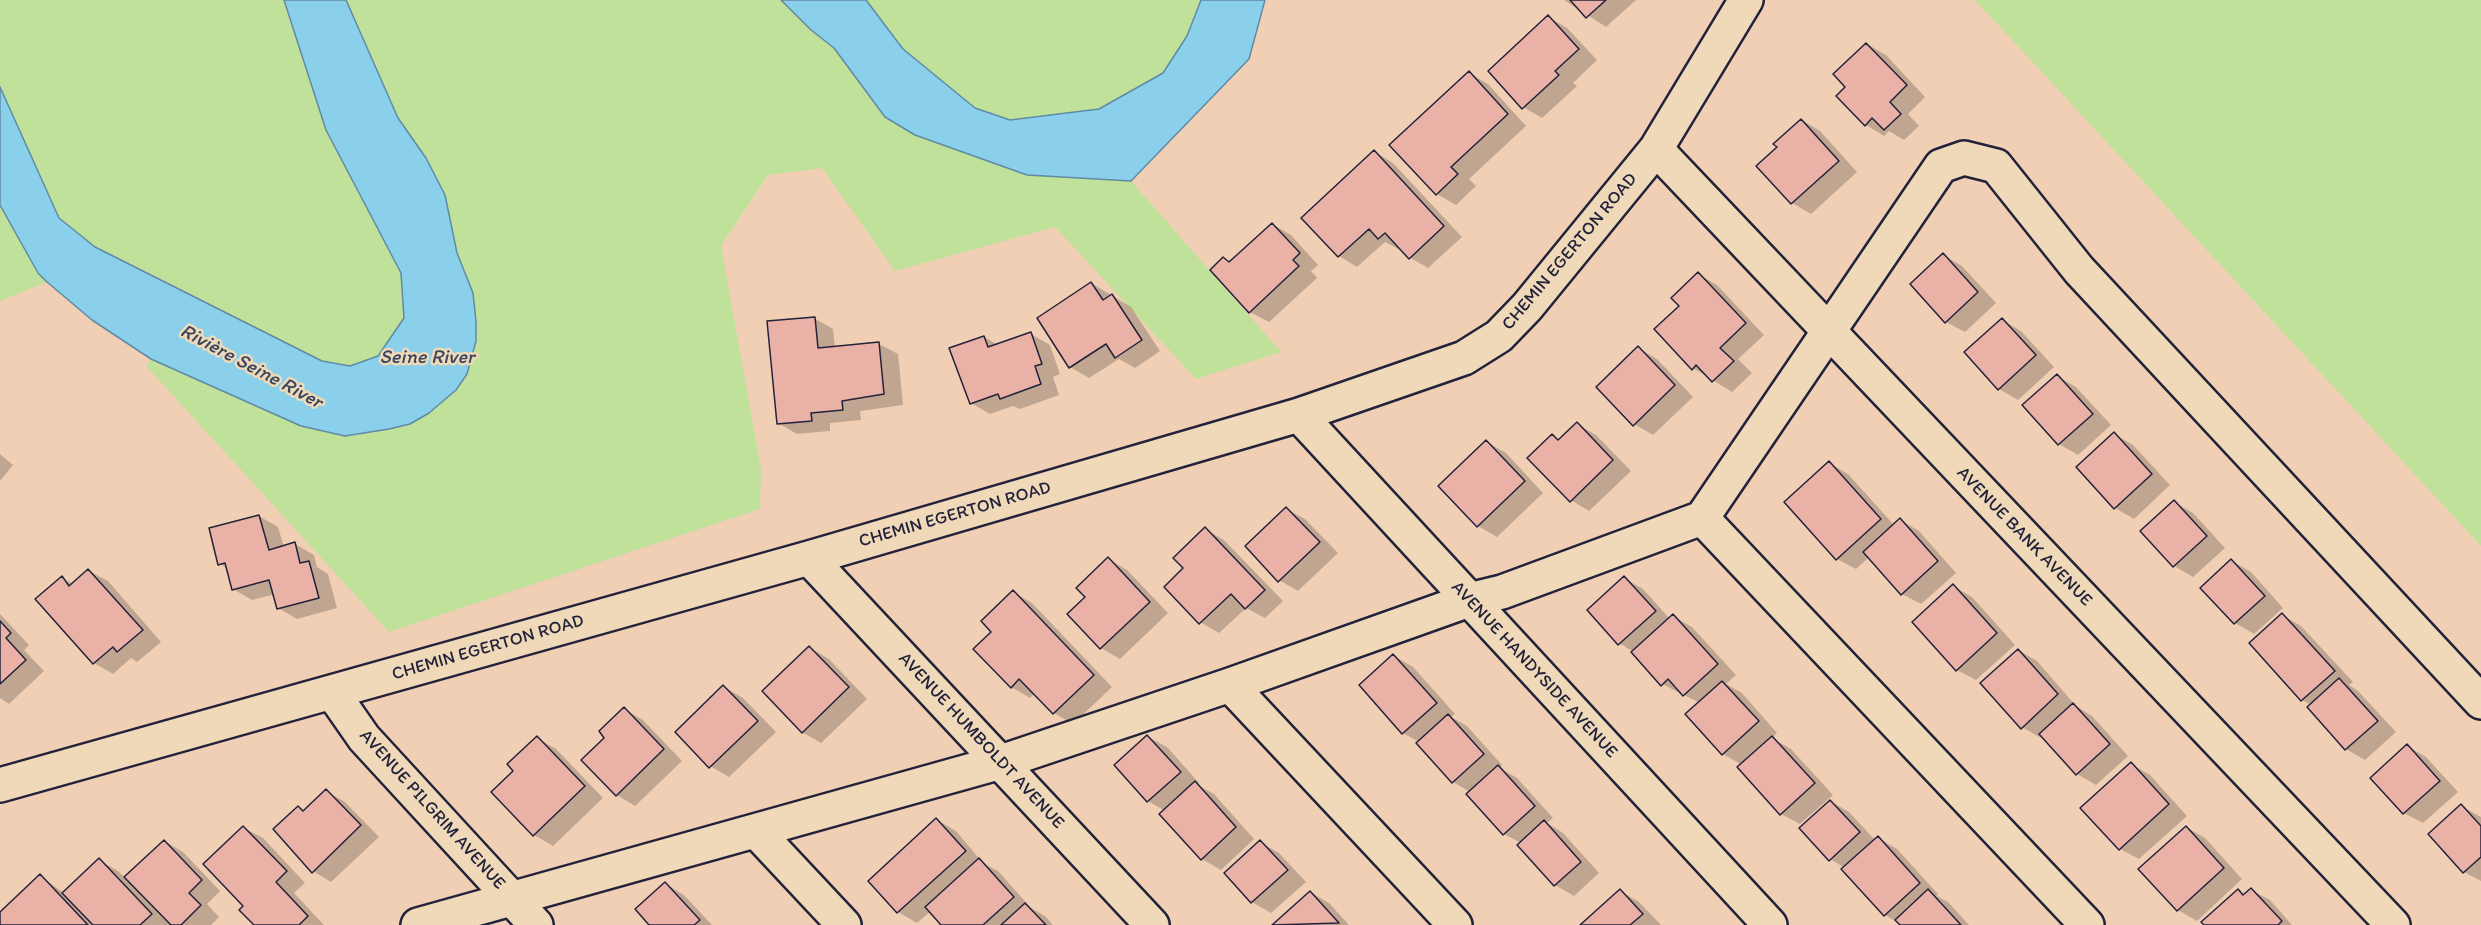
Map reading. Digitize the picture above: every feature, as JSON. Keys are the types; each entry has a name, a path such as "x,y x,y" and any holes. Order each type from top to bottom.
{"street":[{"name":"CHEMIN EGERTON ROAD","path":"0,785 809,558 1299,415 1464,358 1499,336 1527,307 1656,149 1746,0"},
{"name":"AVENUE BANK AVENUE","path":"1656,149 2393,925"},
{"path":"418,925 1001,762 1230,685 1469,600 1502,592 1702,518 1941,166 1964,158 1996,166 2079,270 2481,702"},
{"name":"AVENUE HANDYSIDE AVENUE","path":"1299,415 1770,925"},
{"path":"1702,518 2087,925"},
{"name":"AVENUE HUMBOLDT AVENUE","path":"809,558 1152,925"},
{"path":"1230,685 1455,925"},
{"name":"AVENUE PILGRIM AVENUE","path":"332,692 364,738 536,925"},
{"path":"756,831 844,925"}],"green space":[{"path":"0,0 284,0 326,130 401,273 404,318 378,356 350,366 323,361 95,247 59,218 0,87"},
{"path":"346,0 781,0 811,30 834,48 873,102 1027,175 1131,181 1281,352 1196,379 1055,227 895,271 822,168 768,175 721,246 761,469 760,509 389,632 146,366 151,359 301,426 345,436 410,424 429,413 476,341 473,293 457,253 445,195 426,158 398,118"},
{"path":"866,0 1201,0 1187,36 1163,73 1099,109 1009,120 975,108 903,49"},
{"path":"1975,0 2481,0 2481,546"},
{"path":"0,205 38,273 47,282 0,301"}],"water":[{"name":"Seine River","path":"284,0 346,0 398,118 426,158 445,195 457,253 473,293 476,341 467,374 456,390 429,413 410,424 345,436 301,426 151,359 92,320 38,273 0,205 0,87 59,218 95,247 322,361 350,366 378,356 404,318 401,273 326,130"},
{"path":"781,0 866,0 903,49 975,108 1010,120 1099,109 1163,73 1187,36 1201,0 1265,0 1249,59 1131,181 1027,175 915,135 885,117 834,48 811,30"}],"building":[{"path":"1570,0 1606,0 1586,18"},
{"path":"1548,15 1579,49 1555,71 1559,75 1522,109 1488,71"},
{"path":"1866,43 1907,85 1890,102 1901,114 1884,130 1872,118 1865,126 1836,96 1845,87 1833,74"},
{"path":"1469,71 1508,114 1451,167 1458,174 1436,195 1389,145"},
{"path":"1801,119 1839,161 1791,204 1756,166 1777,147 1773,144"},
{"path":"1374,150 1444,226 1409,259 1385,233 1378,239 1369,229 1338,257 1301,218"},
{"path":"1272,223 1300,253 1293,260 1299,266 1249,313 1210,270 1223,257 1229,262"},
{"path":"1943,253 1978,292 1945,323 1910,284"},
{"path":"1698,272 1746,323 1720,348 1734,361 1712,382 1696,365 1692,370 1654,329 1679,306 1671,298"},
{"path":"1091,282 1103,300 1112,294 1142,340 1115,358 1106,344 1069,368 1037,318"},
{"path":"815,317 818,348 879,342 884,394 842,401 843,410 811,413 812,421 777,424 767,321"},
{"path":"2002,318 2036,355 1998,390 1964,352"},
{"path":"1031,332 1042,364 1035,366 1041,384 1000,399 998,394 970,404 949,348 984,336 988,347"},
{"path":"1638,346 1675,385 1633,426 1596,387"},
{"path":"2057,374 2093,414 2058,445 2022,405"},
{"path":"1577,422 1613,460 1570,502 1527,458 1552,434 1558,440"},
{"path":"2114,432 2152,474 2114,509 2076,467"},
{"path":"1486,440 1525,481 1477,527 1438,486"},
{"path":"1829,461 1881,519 1836,560 1784,502"},
{"path":"2174,500 2207,536 2173,567 2140,531"},
{"path":"1286,507 1320,542 1278,582 1245,546"},
{"path":"259,515 269,550 295,542 300,563 309,561 319,598 277,609 269,580 232,590 225,563 218,565 209,528"},
{"path":"1900,518 1938,561 1901,595 1863,552"},
{"path":"1205,527 1265,590 1245,609 1231,594 1199,624 1164,587 1183,568 1173,558"},
{"path":"1108,557 1150,602 1100,649 1067,614 1085,597 1076,588"},
{"path":"2231,559 2265,596 2234,624 2200,588"},
{"path":"88,569 143,630 117,652 113,647 93,664 35,599 62,576 69,586"},
{"path":"1624,576 1656,611 1618,645 1587,610"},
{"path":"1953,584 1997,633 1956,671 1912,622"},
{"path":"1013,590 1094,675 1053,714 1019,679 1011,688 973,649 991,632 981,621"},
{"path":"2282,613 2335,671 2301,701 2249,643"},
{"path":"1673,614 1718,664 1683,696 1668,679 1661,686 1631,652"},
{"path":"0,621 11,633 6,638 26,660 0,684"},
{"path":"809,646 849,687 802,733 762,691"},
{"path":"2018,649 2058,694 2021,729 1980,683"},
{"path":"1393,654 1437,703 1402,734 1359,685"},
{"path":"2339,678 2378,721 2345,750 2307,707"},
{"path":"1722,681 1759,721 1722,755 1685,714"},
{"path":"723,685 758,721 709,768 675,732"},
{"path":"2073,703 2110,744 2076,775 2039,734"},
{"path":"624,707 664,749 616,796 581,760 604,738 599,731"},
{"path":"1448,714 1484,754 1452,783 1416,743"},
{"path":"1147,735 1181,772 1147,802 1114,765"},
{"path":"537,736 585,786 533,836 491,792 513,771 507,764"},
{"path":"1772,736 1815,783 1780,815 1737,767"},
{"path":"2407,744 2440,781 2403,814 2370,778"},
{"path":"2131,762 2169,804 2119,850 2080,808"},
{"path":"1498,765 1535,806 1503,835 1466,794"},
{"path":"1195,781 1236,827 1201,860 1159,814"},
{"path":"326,789 361,825 312,873 273,829 298,806 303,811"},
{"path":"1830,800 1860,832 1829,861 1799,828"},
{"path":"2461,804 2481,826 2481,857 2463,873 2428,834"},
{"path":"936,818 966,851 897,913 868,881"},
{"path":"1544,820 1581,862 1554,886 1517,845"},
{"path":"243,826 287,871 276,882 308,916 299,925 254,925 239,910 243,906 203,864"},
{"path":"2186,826 2224,868 2177,911 2138,869"},
{"path":"1878,836 1920,883 1884,916 1841,869"},
{"path":"164,840 202,880 189,893 201,905 181,925 171,925 124,877"},
{"path":"1260,840 1288,870 1251,903 1224,873"},
{"path":"99,858 152,914 140,925 93,925 62,893"},
{"path":"979,858 1014,897 983,925 941,925 925,907"},
{"path":"40,874 88,925 0,925 0,912"},
{"path":"665,882 700,920 694,925 649,925 635,909"},
{"path":"2251,888 2282,921 2278,925 2204,925 2201,922 2238,889 2243,895"},
{"path":"1620,889 1643,914 1630,925 1580,925"},
{"path":"1928,889 1961,925 1900,925 1895,920"},
{"path":"1310,891 1339,923 1272,925"},
{"path":"1025,903 1046,925 1001,925"}],"water label":[{"name":"Rivière Seine River","path":"251,367"}]}
